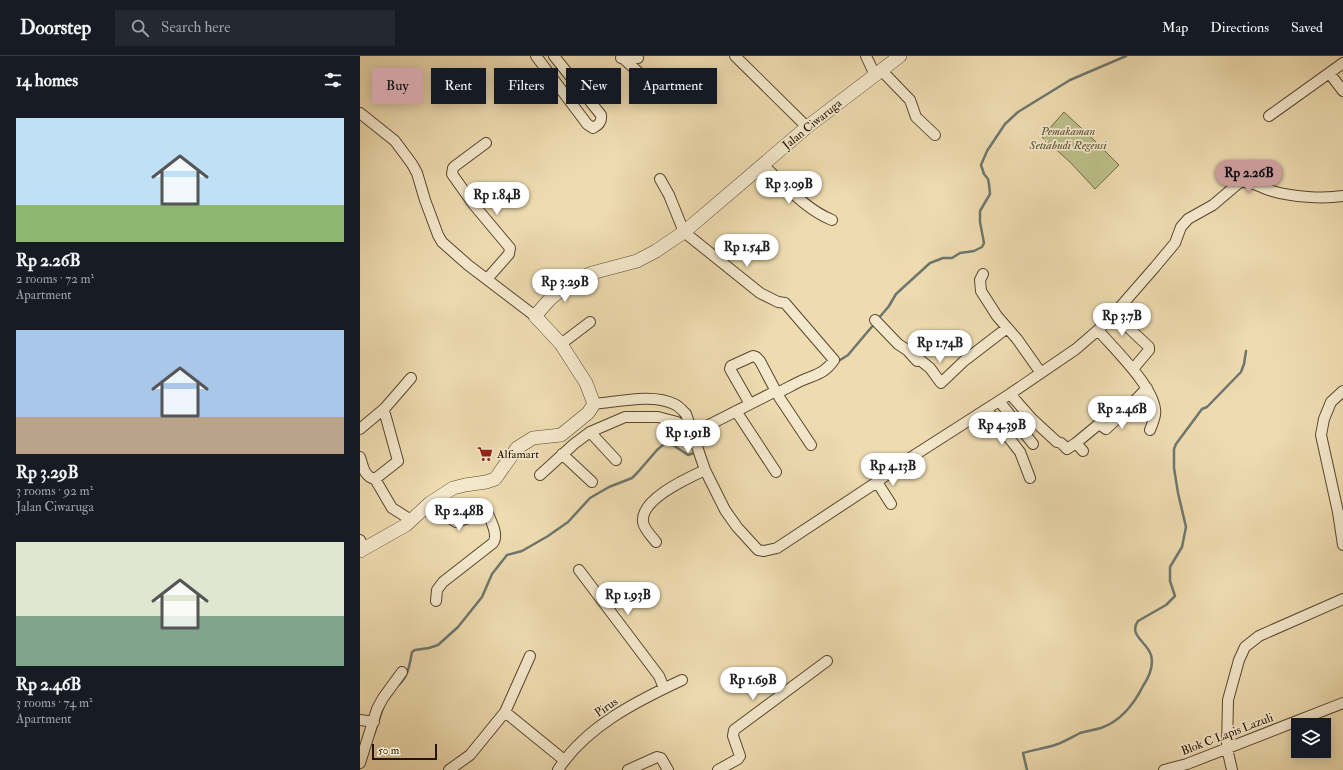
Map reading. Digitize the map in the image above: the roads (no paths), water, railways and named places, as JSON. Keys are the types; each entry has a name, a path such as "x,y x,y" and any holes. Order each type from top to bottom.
{"street":[{"path":"536,56 587,124 593,128 602,120 601,115 554,56"},
{"path":"735,56 807,127"},
{"path":"866,56 878,73 910,100 916,117 935,135"},
{"name":"Jalan Ciwaruga","path":"535,316 550,299 571,282 592,273 637,260 656,251 684,232 807,127 900,56"},
{"path":"621,58 638,58"},
{"path":"621,58 633,68"},
{"path":"1269,116 1343,64"},
{"path":"1330,74 1343,91"},
{"path":"360,113 395,141 412,164 417,173 425,200 442,242 468,265 535,316 561,344 586,383 594,404"},
{"path":"486,143 455,166 452,174 474,205 510,248 511,252 487,279"},
{"path":"762,165 799,199 825,217 832,220"},
{"path":"660,179 669,195 684,232 760,293 785,304 834,360 829,367 817,376 808,378 776,392 693,433"},
{"path":"594,404 642,399 658,399 676,404 686,414 705,470 725,510 737,527 758,550 764,551 777,548 877,482 916,454 987,410 1061,360 1098,330 1114,314 1175,243 1181,227 1188,218 1213,205 1240,182 1255,184 1271,191 1292,195 1314,197 1343,196"},
{"path":"983,274 980,280 981,291 997,316 1017,339 1041,373"},
{"path":"1114,314 1149,347 1149,350 1133,368"},
{"path":"875,320 917,361 920,360 930,368 941,383 964,361 1007,328"},
{"path":"561,344 590,322"},
{"path":"1098,330 1133,368 1147,388 1154,404 1155,414 1150,430"},
{"path":"750,404 730,369 731,366 750,356 756,357 760,361 776,392 811,445"},
{"path":"360,429 385,408 411,378"},
{"path":"1010,394 1032,419 1067,449 1080,447 1099,424 1106,429 1147,388"},
{"path":"1343,391 1331,402 1324,419 1321,435 1338,512 1343,545"},
{"path":"999,401 1033,444"},
{"path":"362,546 406,525 430,503 453,488 486,482 494,479 517,448 533,438 562,435 588,414 594,404"},
{"path":"987,410 1020,452 1030,478"},
{"path":"736,411 776,472"},
{"path":"375,479 398,461 385,414"},
{"path":"540,475 562,454 590,432 625,418 658,417 676,422 684,427 688,436 697,444"},
{"path":"590,432 616,460"},
{"path":"562,454 592,482"},
{"path":"360,457 366,474 375,479 392,508 411,520"},
{"path":"656,542 643,523 643,517 647,508 656,498 689,477 705,470"},
{"path":"877,482 891,504"},
{"path":"430,503 436,509 456,522 487,512 496,535 493,543 443,582 436,590 436,601"},
{"path":"579,570 659,676 664,688"},
{"path":"1232,770 1227,748 1228,700 1239,660 1246,645 1259,636 1343,599"},
{"path":"449,770 470,755 505,712 530,656"},
{"path":"718,770 740,756 733,736 734,730 827,661"},
{"path":"360,763 377,709 402,672"},
{"name":"Pirus","path":"558,770 564,760 587,737 618,713 682,680"},
{"name":"Blok C Lapis Lazuli","path":"1164,770 1187,764 1343,703"},
{"path":"505,712 564,760"},
{"path":"360,720 374,722"},
{"path":"628,770 657,758 662,758 668,770"}],"waterway":[{"path":"878,319 889,306 896,294 930,263 943,258 952,258 960,253 974,251 982,247 984,243 980,222 980,211 990,194 988,179 984,174 981,165 987,151 1005,124 1018,112 1070,80 1126,56"},
{"path":"837,362 848,355 875,323"},
{"path":"1027,770 1023,753 1055,745 1080,733 1101,728 1115,721 1131,705 1147,679 1152,659 1149,650 1139,638 1135,630 1136,626 1138,621 1166,605 1175,596 1170,581 1170,567 1182,547 1186,527 1174,468 1174,449 1176,444 1202,409 1207,407 1241,372 1246,351"},
{"path":"700,443 702,436 715,427"},
{"path":"398,685 406,674 412,652 438,645 458,627 482,597 492,574 507,555 522,551 548,536 568,522 590,498 609,487 632,478 664,444 670,443 688,455 696,451"},
{"path":"374,734 384,705"}],"place":[{"name":"Alfamart","path":"485,454"}],"park label":[{"name":"Pemakaman Setiabudi Regensi","path":"1068,138"}]}
